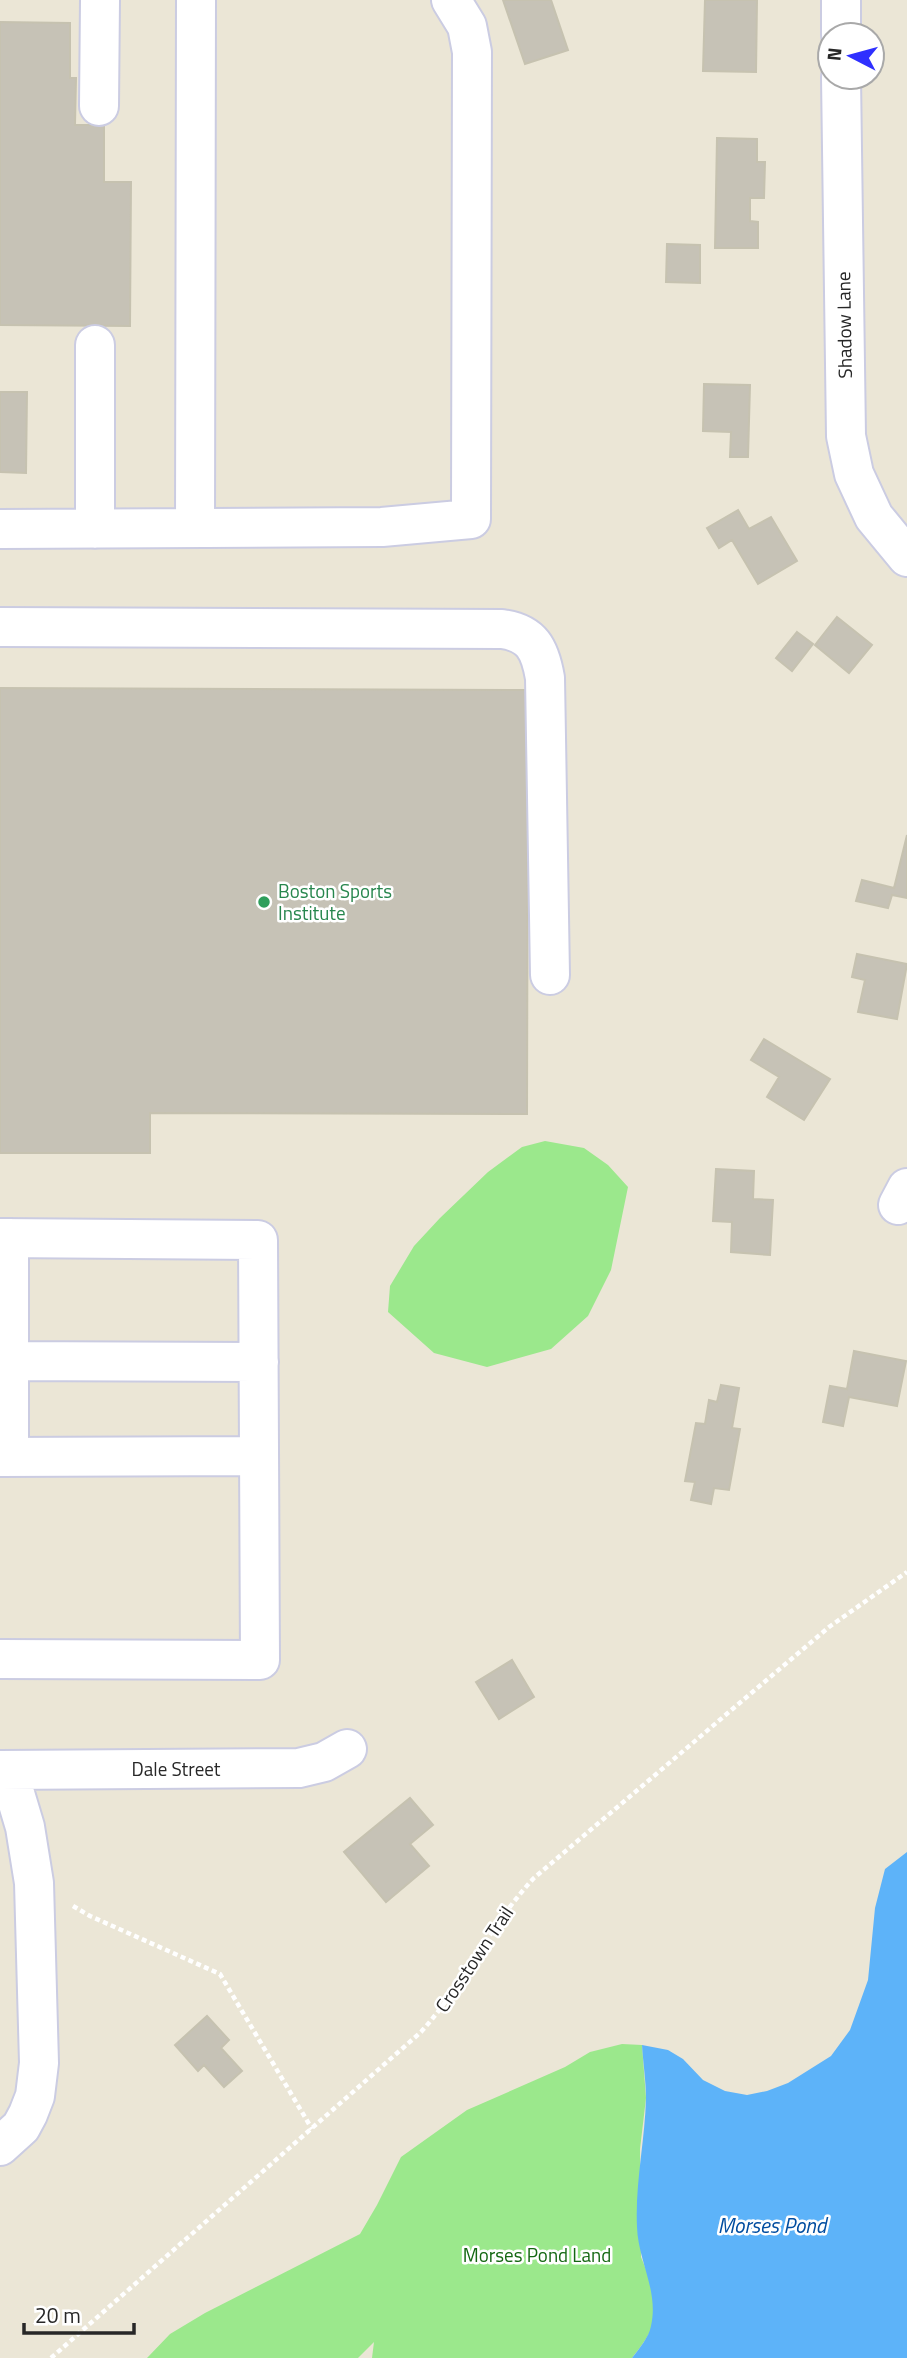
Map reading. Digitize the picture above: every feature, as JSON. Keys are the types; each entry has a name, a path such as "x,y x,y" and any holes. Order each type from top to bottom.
{"street":[{"path":"99,106 100,0"},
{"path":"195,528 196,0"},
{"path":"0,529 382,527 471,519 472,51 467,26 452,0"},
{"path":"841,0 841,21"},
{"name":"Shadow Lane","path":"841,91 846,436 854,474 874,517 907,557"},
{"path":"95,345 95,528"},
{"path":"0,627 502,629 524,635 538,653 545,678 550,975"},
{"path":"0,1659 260,1660 258,1240 4,1238 4,1457 259,1456"},
{"path":"4,1361 259,1362"},
{"name":"Dale Street","path":"4,1770 299,1769 324,1762 347,1749"},
{"path":"0,2146 21,2127 29,2114 38,2079 34,1883 25,1827 4,1770"}],"path":[{"name":"Crosstown Trail","path":"51,2358 421,2032 442,2010 509,1907 534,1878 829,1627 907,1572"},
{"path":"34,1883 90,1916 220,1974 312,2129"}],"green space":[{"path":"545,1141 584,1148 608,1165 628,1187 611,1270 588,1316 551,1349 487,1367 434,1353 388,1312 390,1286 414,1246 488,1172 522,1147"},
{"name":"Morses Pond Land","path":"622,2044 642,2045 646,2098 640,2149 641,2257 654,2302 649,2333 632,2358 372,2358 374,2342 358,2358 147,2358 170,2334 205,2313 360,2234 401,2157 467,2110 565,2067 590,2052"}],"water":[{"name":"Morses Pond","path":"907,1852 907,2358 632,2358 648,2334 653,2313 637,2227 637,2194 646,2098 642,2045 668,2050 683,2059 703,2080 725,2091 747,2095 788,2083 831,2056 850,2030 868,1980 875,1908 885,1869"}],"building":[{"path":"503,0 551,0 568,50 525,64"},
{"path":"705,0 757,0 756,72 703,71"},
{"path":"0,22 70,23 70,78 76,78 75,125 104,125 104,182 131,182 130,326 0,325"},
{"path":"717,138 757,139 757,162 765,162 764,198 750,198 750,221 758,222 758,248 715,248"},
{"path":"667,244 700,245 700,283 666,282"},
{"path":"704,384 750,385 748,457 730,457 731,432 703,431"},
{"path":"0,392 27,392 26,473 0,472"},
{"path":"738,510 749,529 771,517 797,561 758,584 732,540 719,548 707,528"},
{"path":"837,617 872,645 849,673 815,645"},
{"path":"797,632 813,644 792,671 776,658"},
{"name":"Boston Sports Institute","path":"0,688 528,690 527,1114 150,1113 150,1153 0,1153"},
{"path":"907,835 907,898 892,895 888,908 856,901 862,880 894,888"},
{"path":"857,954 907,964 897,1019 858,1012 865,980 852,977"},
{"path":"764,1039 830,1079 804,1120 767,1097 779,1077 751,1060"},
{"path":"716,1169 754,1171 753,1199 773,1200 770,1255 731,1252 732,1222 713,1221"},
{"path":"854,1351 906,1361 897,1406 849,1397 843,1426 823,1422 830,1386 847,1389"},
{"path":"721,1385 739,1388 732,1428 740,1429 729,1490 714,1488 711,1504 691,1500 695,1482 685,1481 696,1423 705,1424 709,1400 717,1402"},
{"path":"512,1660 534,1697 499,1719 476,1682"},
{"path":"410,1798 433,1825 410,1844 429,1866 386,1902 344,1852"},
{"path":"207,2016 229,2040 221,2048 242,2071 224,2087 204,2065 198,2071 175,2045"}],"place":[{"name":"Boston Sports Institute","path":"264,902"}]}
